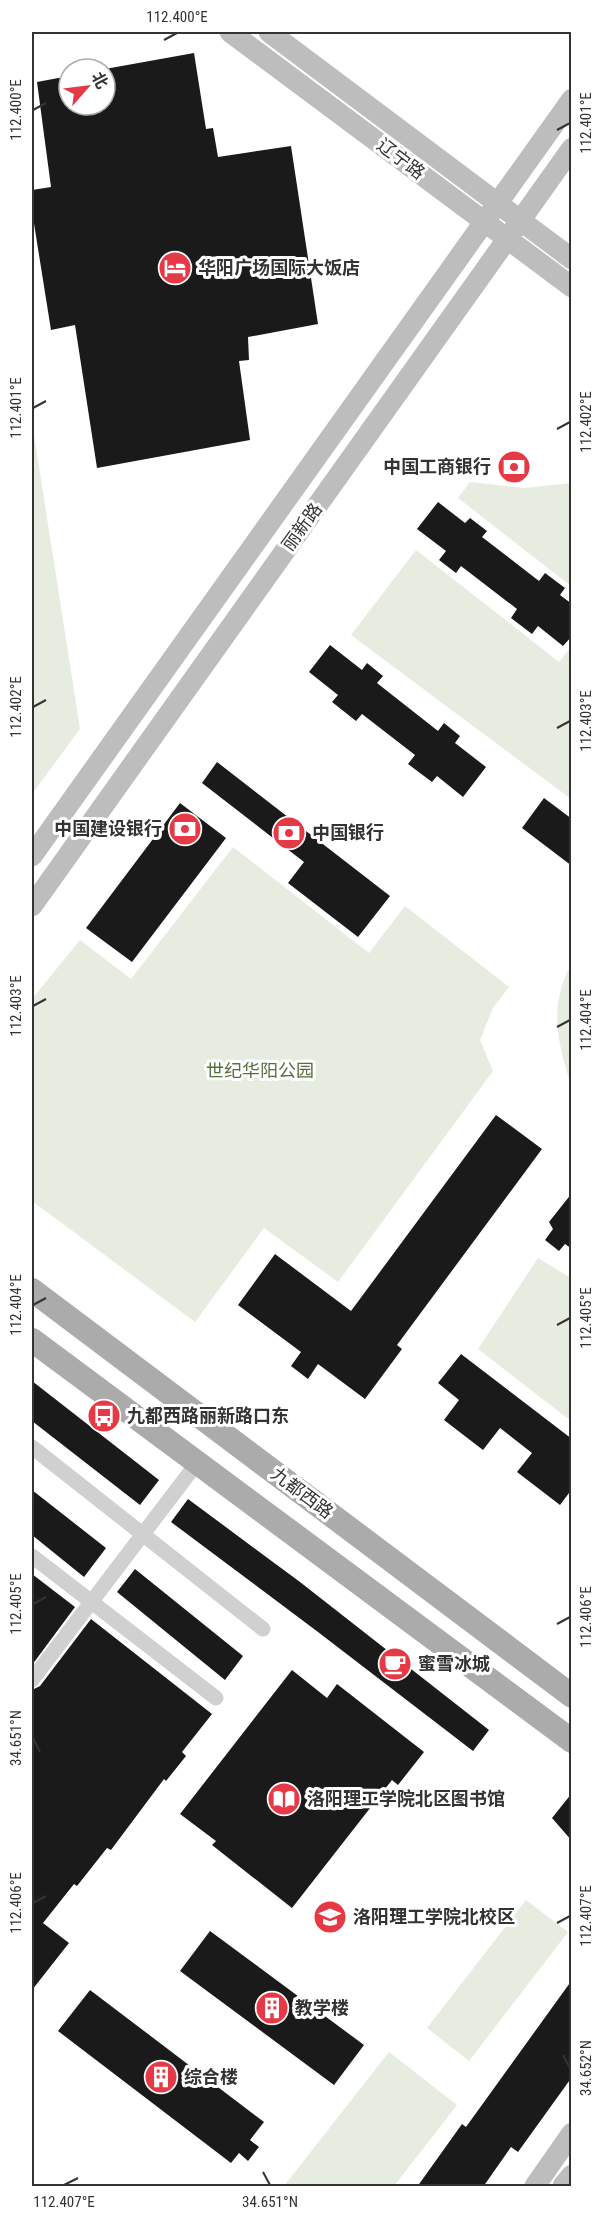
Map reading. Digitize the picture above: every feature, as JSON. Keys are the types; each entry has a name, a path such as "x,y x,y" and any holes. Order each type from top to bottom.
{"main road":[{"name":"辽宁路","path":"230,32 572,287"},
{"name":"辽宁路","path":"269,32 572,259"},
{"name":"丽新路","path":"32,856 572,99"},
{"name":"丽新路","path":"32,906 572,148"},
{"name":"九都西路","path":"32,1290 572,1696"},
{"path":"32,1340 572,1741"},
{"path":"535,2187 572,2133"},
{"path":"563,2187 572,2175"}],"street":[{"path":"32,1447 263,1629"},
{"path":"32,1680 197,1463"},
{"path":"32,1556 216,1698"}],"green space":[{"path":"32,422 80,729 32,794"},
{"path":"470,482 524,488 571,483 571,586 458,498"},
{"path":"416,550 559,662 571,647 571,799 351,635"},
{"name":"世纪华阳公园","path":"233,847 369,953 405,906 509,987 493,1008 480,1040 493,1071 338,1282 264,1228 195,1322 32,1201 32,999 80,940 131,979"},
{"path":"571,965 571,1086 559,1040 557,1010 559,996"},
{"path":"538,1258 571,1278 571,1421 478,1349"},
{"path":"526,1900 568,1932 469,2061 427,2028"},
{"path":"389,2052 457,2105 394,2186 284,2186"}],"building":[{"name":"华阳广场国际大饭店","path":"194,53 206,129 213,128 218,157 291,146 318,324 248,337 249,360 239,361 250,440 97,468 75,325 51,330 32,211 32,190 51,187 37,82 57,78 57,117 117,117 117,67"},
{"path":"438,502 465,523 470,518 487,531 482,537 539,581 545,573 565,588 560,595 572,604 572,636 563,646 538,626 532,634 511,618 517,609 461,566 456,573 439,560 446,551 417,529"},
{"path":"330,645 362,670 367,663 383,676 377,683 438,731 444,723 460,736 455,743 486,767 463,797 437,776 432,782 408,764 415,755 362,714 356,721 332,702 338,695 309,672"},
{"path":"217,762 390,896 358,937 288,883 304,862 202,783"},
{"path":"544,798 572,819 572,866 522,828"},
{"path":"180,803 226,838 132,962 86,928"},
{"path":"496,1115 542,1149 397,1345 402,1349 365,1399 318,1364 308,1379 291,1366 301,1352 238,1305 275,1254 351,1311"},
{"path":"572,1193 572,1249 565,1244 559,1251 545,1240 553,1229 549,1222"},
{"path":"461,1354 572,1439 572,1489 560,1505 517,1472 532,1453 500,1428 483,1450 444,1420 459,1400 438,1383"},
{"path":"32,1381 159,1480 140,1505 32,1421"},
{"path":"32,1490 106,1548 84,1577 32,1535"},
{"path":"188,1499 300,1582 489,1730 473,1751 171,1522"},
{"path":"135,1569 243,1656 225,1680 117,1592"},
{"path":"32,1574 75,1607 32,1665"},
{"path":"91,1619 212,1714 182,1752 186,1756 166,1781 164,1779 111,1850 107,1848 77,1886 74,1884 43,1923 69,1943 32,1990 32,1690 40,1686"},
{"name":"洛阳理工学院北区图书馆","path":"292,1670 327,1698 337,1684 424,1752 398,1785 392,1780 292,1908 212,1845 216,1841 180,1814"},
{"path":"572,1793 572,1841 552,1818"},
{"name":"教学楼","path":"210,1931 364,2045 334,2085 180,1971"},
{"path":"572,1980 572,2077 518,2152 511,2147 483,2187 417,2187 462,2124 466,2127"},
{"name":"综合楼","path":"90,1990 264,2122 250,2140 259,2147 248,2161 239,2153 231,2163 58,2031"}],"place":[{"name":"华阳广场国际大饭店","path":"175,268"},
{"name":"中国工商银行","path":"514,467"},
{"name":"中国建设银行","path":"185,829"},
{"name":"中国银行","path":"289,833"},
{"name":"九都西路丽新路口东","path":"104,1416"},
{"name":"蜜雪冰城","path":"395,1664"},
{"name":"洛阳理工学院北区图书馆","path":"284,1799"},
{"name":"洛阳理工学院北校区","path":"330,1917"},
{"name":"教学楼","path":"272,2008"},
{"name":"综合楼","path":"161,2077"}]}
